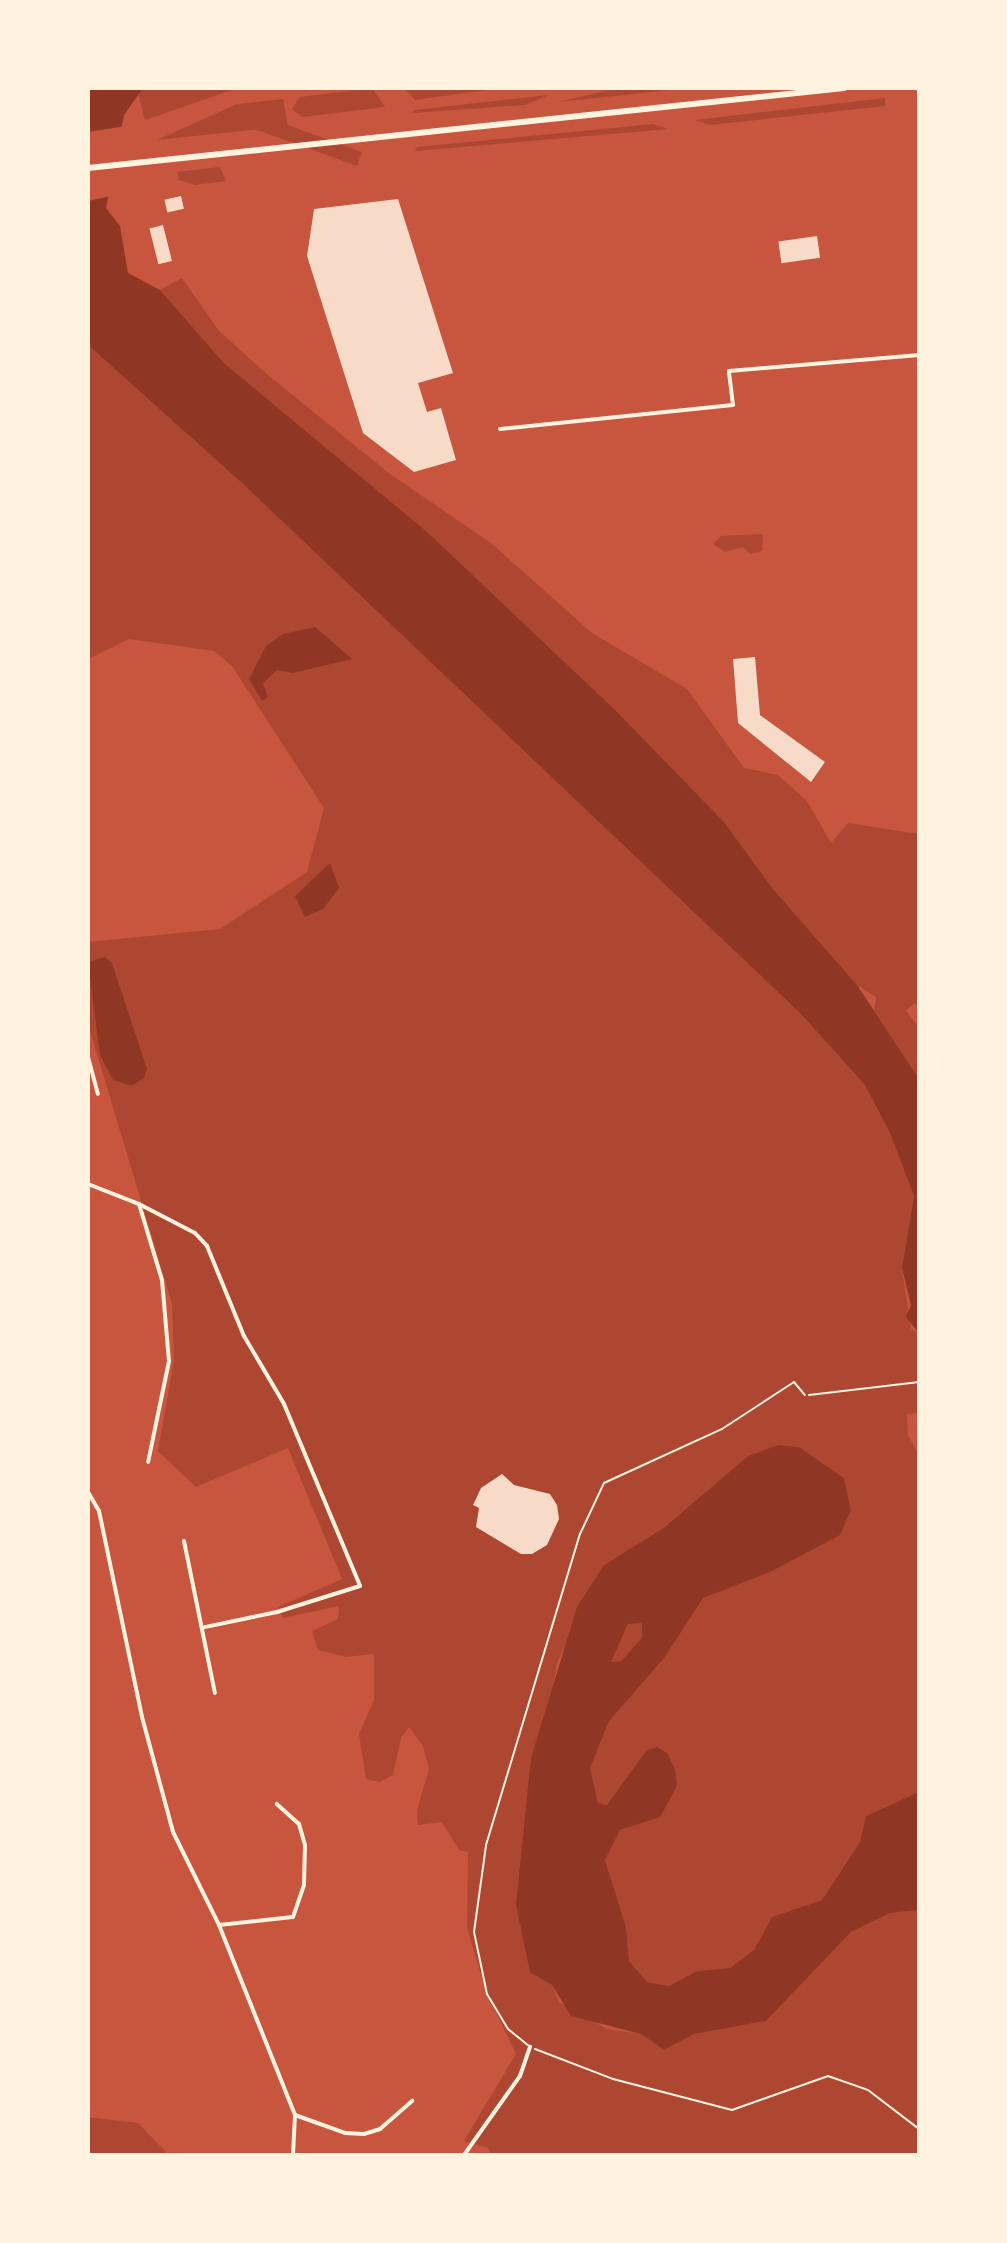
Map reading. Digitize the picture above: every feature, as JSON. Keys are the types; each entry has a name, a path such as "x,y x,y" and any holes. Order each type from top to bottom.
{"main road":[{"path":"88,168 143,159 349,142 844,88"}],"street":[{"path":"500,429 733,405 729,371 919,355"},
{"path":"88,1057 98,1094"},
{"path":"88,1184 139,1204 195,1233 207,1246 244,1336 284,1404 360,1586 290,1609 205,1627"},
{"path":"139,1204 162,1280 169,1361 148,1462"},
{"path":"88,1492 99,1511 142,1717 173,1832 219,1925 295,2115 293,2155"},
{"path":"184,1541 205,1627 215,1693"},
{"path":"219,1925 293,1917 304,1885 305,1845 299,1824 277,1804"},
{"path":"464,2155 520,2076 530,2047"},
{"path":"295,2115 345,2133 364,2134 380,2129 412,2101"}],"lane":[{"path":"530,2047 508,2029 487,1994 474,1932 486,1845 580,1534 604,1483 722,1429 794,1382 805,1395"}],"path":[{"path":"805,1395 919,1382"},
{"path":"530,2047 613,2079 732,2110 828,2076 868,2090 919,2129"}],"shaded area":[{"path":"88,88 143,88 124,115 106,208 120,226 128,273 160,290 224,363 426,531 615,710 724,822 773,889 857,985 919,1079 919,1333 906,1317 911,1305 902,1268 914,1196 890,1133 865,1085 801,1014 242,483 88,345"},
{"path":"143,88 238,88 145,120 138,93"},
{"path":"372,88 385,107 302,117 292,109 300,97"},
{"path":"404,88 501,88 415,100"},
{"path":"619,88 688,88 558,102"},
{"path":"549,95 525,105 412,113 414,110"},
{"path":"885,98 885,106 710,125 695,120"},
{"path":"283,99 288,126 157,140 237,104"},
{"path":"242,108 362,152 357,166 237,122"},
{"path":"653,124 668,129 415,151 417,147"},
{"path":"220,167 226,181 195,185 179,180 177,172"},
{"path":"182,278 219,331 269,376 390,474 491,543 592,633 687,689 744,768 778,775 807,801 831,843 848,823 919,834 919,1009 915,1003 906,1010 919,1028 919,1079 874,1011 876,997 857,985 773,889 724,822 426,531 224,363 160,290"},
{"path":"88,345 242,483 801,1014 865,1085 890,1133 914,1196 902,1268 911,1329 919,1333 919,1413 907,1414 908,1435 919,1455 919,1792 866,1816 860,1842 822,1900 772,1917 754,1950 730,1968 697,1971 669,1986 647,1982 629,1961 626,1927 605,1860 620,1830 630,1826 625,1783 607,1805 598,1803 590,1768 609,1721 703,1598 840,1534 851,1510 844,1478 799,1447 778,1445 748,1456 662,1528 604,1565 557,1663 550,1705 531,1758 526,1834 530,1971 552,1985 559,2002 607,2029 641,2034 664,2050 694,2034 766,2021 851,1932 890,1913 919,1910 919,2155 491,2155 488,2148 464,2141 516,2054 487,1994 467,1928 468,1852 459,1850 442,1822 418,1825 417,1810 429,1769 423,1746 409,1727 401,1738 393,1775 380,1782 366,1779 359,1734 374,1700 374,1654 346,1657 318,1650 312,1631 338,1619 339,1606 283,1618 278,1607 342,1579 288,1448 196,1487 158,1451 174,1360 172,1304 88,1024 88,942 220,929 307,872 324,808 232,666 214,651 129,639 88,659"},
{"path":"763,534 762,551 750,554 743,547 725,552 713,544 721,536"},
{"path":"315,627 352,659 293,673 277,670 263,683 268,697 262,701 249,679 266,646 283,634"},
{"path":"330,863 339,888 323,909 305,917 295,896"},
{"path":"105,957 112,963 147,1069 144,1078 131,1086 113,1080 100,1055 88,962"},
{"path":"778,1445 799,1447 844,1478 851,1510 840,1535 770,1572 703,1598 664,1658 609,1721 590,1768 598,1803 607,1805 646,1751 657,1747 667,1753 675,1769 677,1786 660,1817 620,1830 605,1860 626,1927 629,1961 647,1982 669,1986 697,1971 730,1968 754,1950 772,1917 822,1900 860,1842 866,1816 919,1792 919,1910 890,1913 851,1932 766,2021 694,2034 664,2050 641,2034 571,2016 552,1985 530,1972 516,1905 531,1758 577,1607 604,1565 663,1528 748,1456","holes":["642,1623 642,1638 621,1661 611,1662 628,1624"]},
{"path":"642,1622 642,1638 621,1661 611,1662 628,1624"},
{"path":"88,2117 138,2123 169,2155 88,2155"}],"pier":[{"path":"126,126 112,196 88,201 88,132"}],"building":[{"path":"181,196 184,209 167,212 164,200"},
{"path":"398,199 453,373 418,383 427,412 441,408 456,460 414,472 363,433 307,256 314,209"},
{"path":"163,225 172,261 158,264 149,228"},
{"path":"817,236 820,258 781,263 778,241"},
{"path":"755,657 760,715 825,762 811,782 738,723 733,659"},
{"path":"502,1474 514,1485 550,1494 557,1505 559,1519 547,1545 532,1554 521,1554 476,1527 479,1508 473,1505 481,1488"}]}
